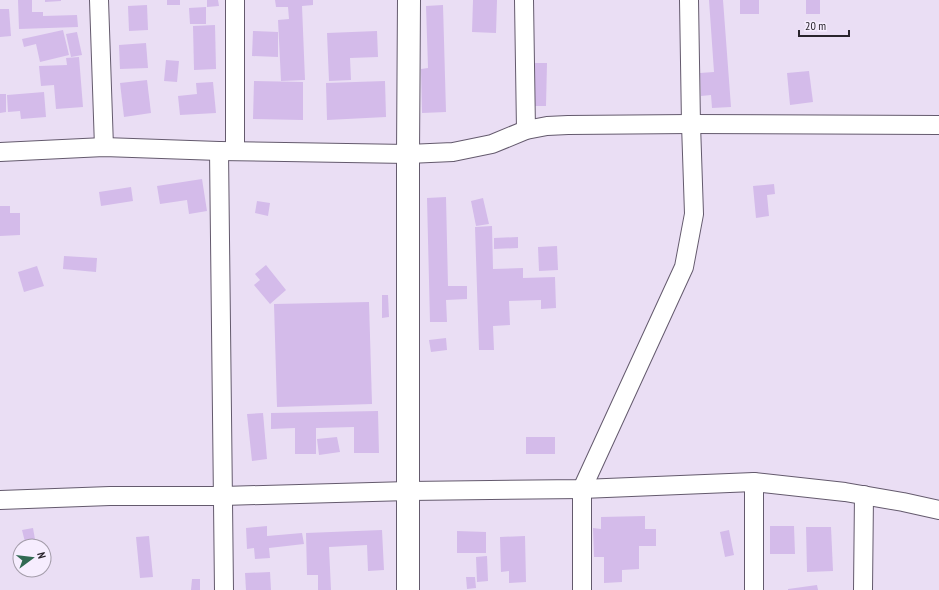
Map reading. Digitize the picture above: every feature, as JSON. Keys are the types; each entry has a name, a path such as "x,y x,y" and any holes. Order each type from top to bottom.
{"street":[{"path":"99,0 104,147"},
{"path":"224,590 222,496 227,151 235,0"},
{"path":"408,590 409,0"},
{"path":"524,0 526,130"},
{"path":"582,590 582,489 684,267 694,214 689,0"},
{"path":"0,152 104,147 408,154 453,152 492,144 526,130 547,126 691,124 939,125"},
{"path":"754,482 754,590"},
{"path":"0,500 110,496 222,496 409,491 582,489 754,482 845,492 939,510"},
{"path":"863,590 864,496"}],"building":[{"path":"18,0 32,0 32,12 43,12 43,16 77,15 78,27 19,29"},
{"path":"45,0 61,0 61,1 45,2"},
{"path":"167,0 180,0 180,5 167,5"},
{"path":"207,0 218,0 219,6 207,7"},
{"path":"275,0 313,0 313,5 302,6 305,80 281,81 278,20 289,19 288,7 276,7"},
{"path":"473,0 497,0 496,33 472,32"},
{"path":"709,0 723,0 731,107 712,108 711,95 701,96 700,73 714,72"},
{"path":"740,0 759,0 759,14 740,14"},
{"path":"806,0 820,0 820,14 806,14"},
{"path":"147,5 148,30 129,31 128,6"},
{"path":"443,5 446,112 422,113 421,69 428,68 426,6"},
{"path":"206,7 206,24 190,24 189,8"},
{"path":"0,9 9,9 11,36 0,37"},
{"path":"215,25 216,69 194,70 193,26"},
{"path":"63,30 69,55 40,62 36,44 24,47 22,39"},
{"path":"253,31 278,32 278,57 252,56"},
{"path":"377,31 378,57 350,58 351,80 329,81 327,33"},
{"path":"77,32 82,55 71,57 66,34"},
{"path":"146,43 148,68 120,69 119,45"},
{"path":"79,57 83,107 56,109 54,85 41,86 39,66 67,65 66,58"},
{"path":"166,60 179,61 177,82 164,81"},
{"path":"535,63 547,63 546,106 534,106"},
{"path":"809,71 813,102 790,105 787,73"},
{"path":"147,80 151,113 124,117 120,83"},
{"path":"254,81 303,82 303,120 253,119"},
{"path":"385,81 386,117 327,120 326,83"},
{"path":"213,82 216,113 180,115 178,96 197,94 196,83"},
{"path":"44,92 46,117 21,119 20,111 8,112 7,95"},
{"path":"0,94 6,94 6,112 0,113"},
{"path":"202,179 207,211 189,214 187,200 160,204 157,186"},
{"path":"774,184 775,194 767,195 769,216 756,218 753,186"},
{"path":"131,187 133,201 101,206 99,192"},
{"path":"446,197 448,286 467,286 467,299 446,300 447,322 430,322 427,198"},
{"path":"483,198 489,224 476,226 471,201"},
{"path":"257,201 270,203 268,216 255,213"},
{"path":"0,206 10,206 10,213 20,213 20,235 0,236"},
{"path":"492,226 493,269 523,268 523,278 555,277 556,308 541,309 541,300 509,301 510,325 493,326 494,350 479,350 475,227"},
{"path":"518,237 518,248 494,249 494,238"},
{"path":"557,246 558,270 539,271 538,247"},
{"path":"64,256 97,258 96,272 63,269"},
{"path":"266,265 286,290 270,304 254,285 260,280 255,274"},
{"path":"37,266 44,286 24,292 18,272"},
{"path":"382,295 388,295 389,317 382,318"},
{"path":"369,302 372,404 277,407 274,304"},
{"path":"446,338 447,350 431,352 429,340"},
{"path":"378,411 379,453 354,453 354,427 316,428 316,454 295,454 295,428 271,429 271,413"},
{"path":"263,413 267,459 252,461 247,414"},
{"path":"337,437 340,452 319,455 317,439"},
{"path":"526,437 555,437 555,454 526,454"},
{"path":"645,516 645,529 656,529 656,546 639,546 639,569 622,570 622,582 604,583 604,557 594,557 593,528 601,529 601,517"},
{"path":"267,526 267,536 302,533 304,544 269,548 270,558 255,559 254,548 247,549 246,528"},
{"path":"770,526 794,526 795,554 770,554"},
{"path":"806,527 831,527 833,571 807,572"},
{"path":"33,528 35,538 24,538 22,530"},
{"path":"382,530 384,570 368,571 367,545 329,547 331,590 318,590 318,575 307,575 306,533"},
{"path":"729,530 734,555 725,557 720,532"},
{"path":"457,531 486,532 486,553 457,553"},
{"path":"149,536 153,577 140,578 136,537"},
{"path":"525,536 526,582 509,583 509,571 501,572 500,537"},
{"path":"487,556 488,581 477,582 476,557"},
{"path":"270,572 271,590 246,590 245,573"},
{"path":"466,577 475,577 476,588 467,589"},
{"path":"192,579 200,579 200,590 191,590"},
{"path":"817,585 818,590 788,590 788,589"}]}
